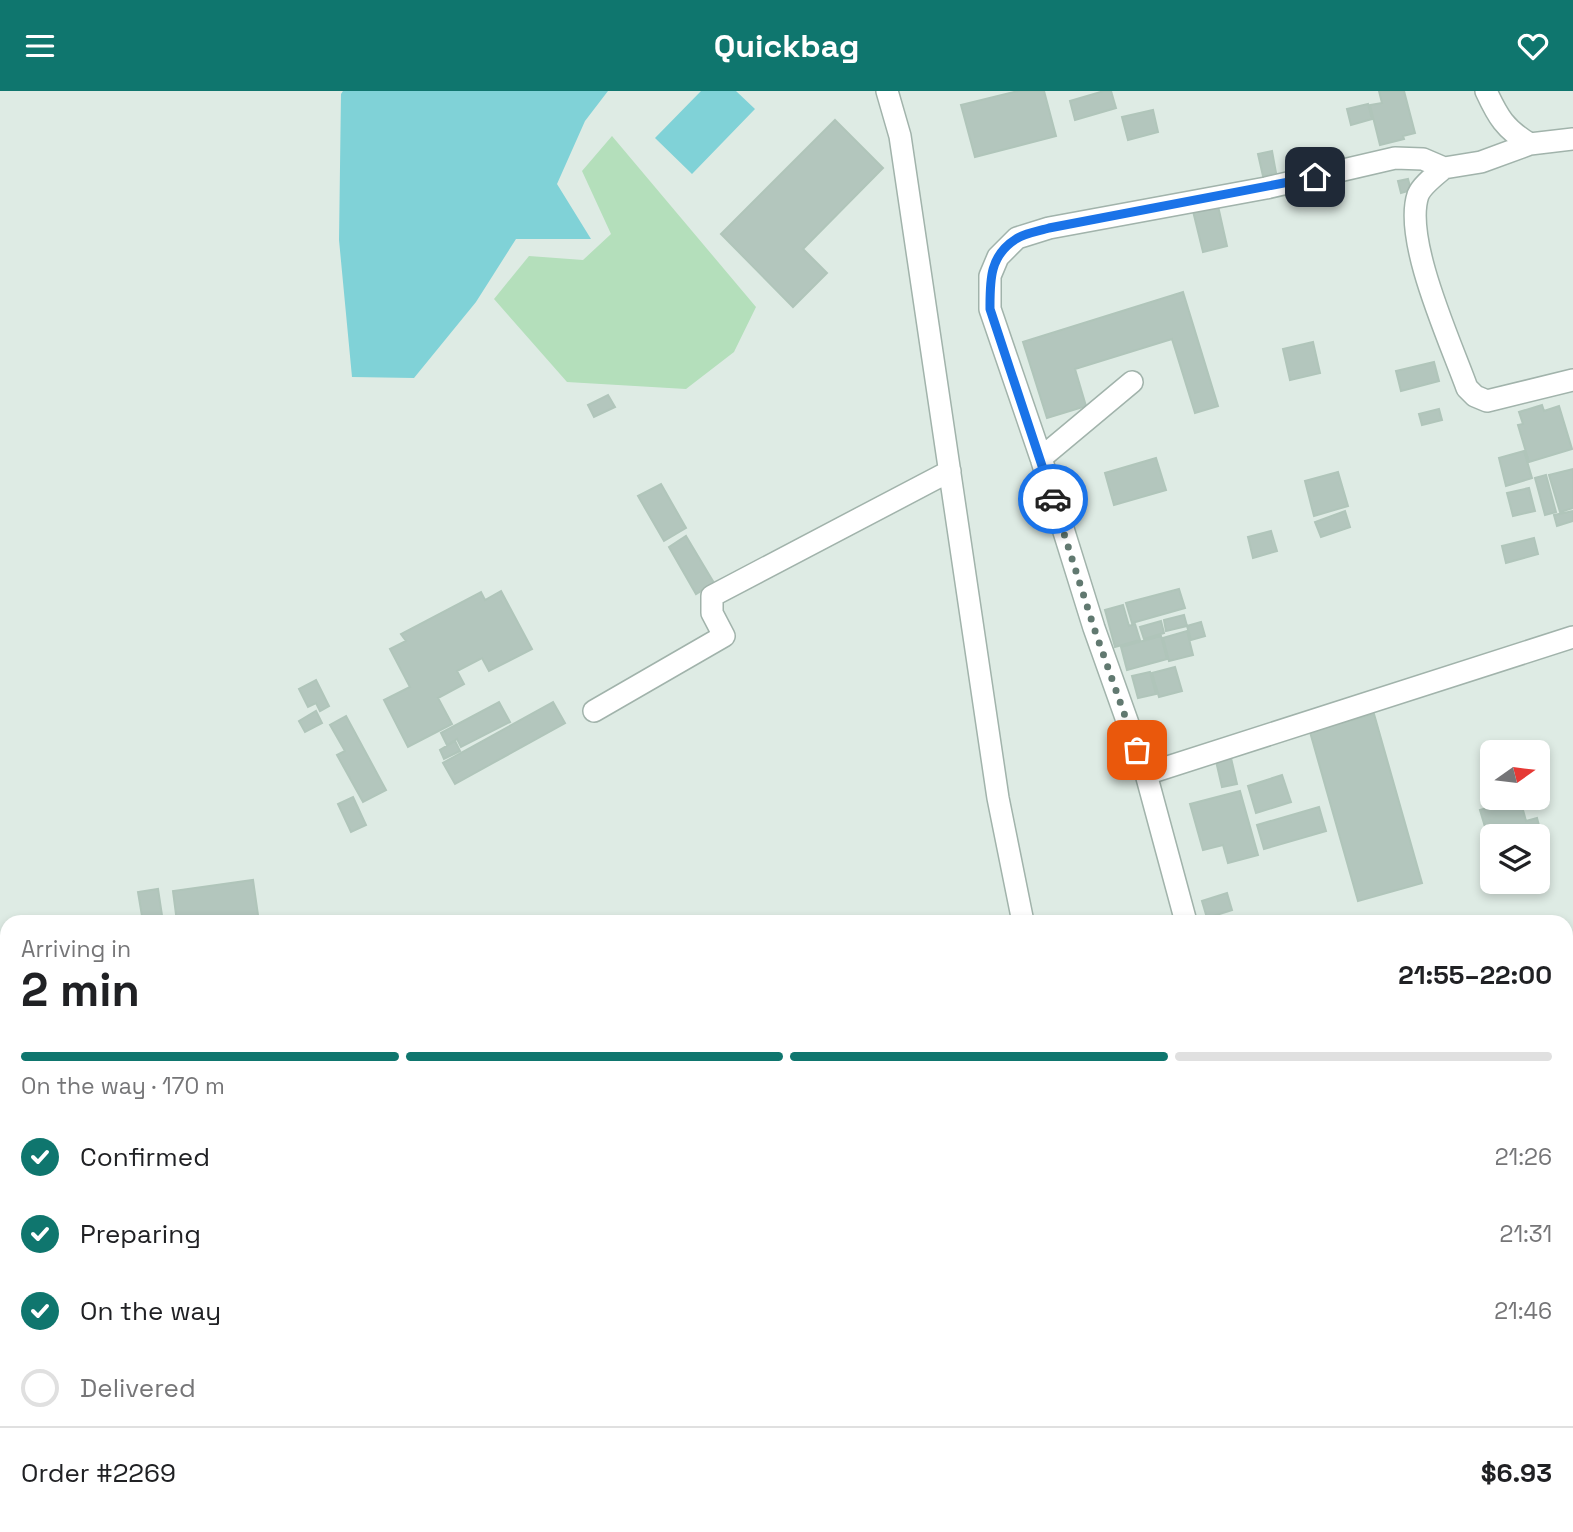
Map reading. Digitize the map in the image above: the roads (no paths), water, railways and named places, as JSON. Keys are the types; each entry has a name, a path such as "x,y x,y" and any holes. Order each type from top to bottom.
{"street":[{"path":"887,91 900,136 998,798 1022,915"},
{"path":"1486,91 1498,117 1512,133 1530,145"},
{"path":"1184,915 1146,774 1094,628 1041,458 990,309 990,276 998,257 1017,238 1049,228 1266,188 1395,158 1423,159 1444,168 1481,162 1530,145 1573,139"},
{"path":"1444,168 1419,193 1415,212 1417,239 1421,262 1467,389 1487,401 1573,380"},
{"path":"1041,458 1132,381"},
{"path":"594,711 724,636 712,613 712,596 950,471"},
{"path":"1146,774 1573,637"}],"water":[{"path":"343,91 608,91 585,121 557,184 591,239 516,239 476,302 414,378 352,377 339,240"},
{"path":"701,91 736,91 755,109 692,174 655,138"}]}
